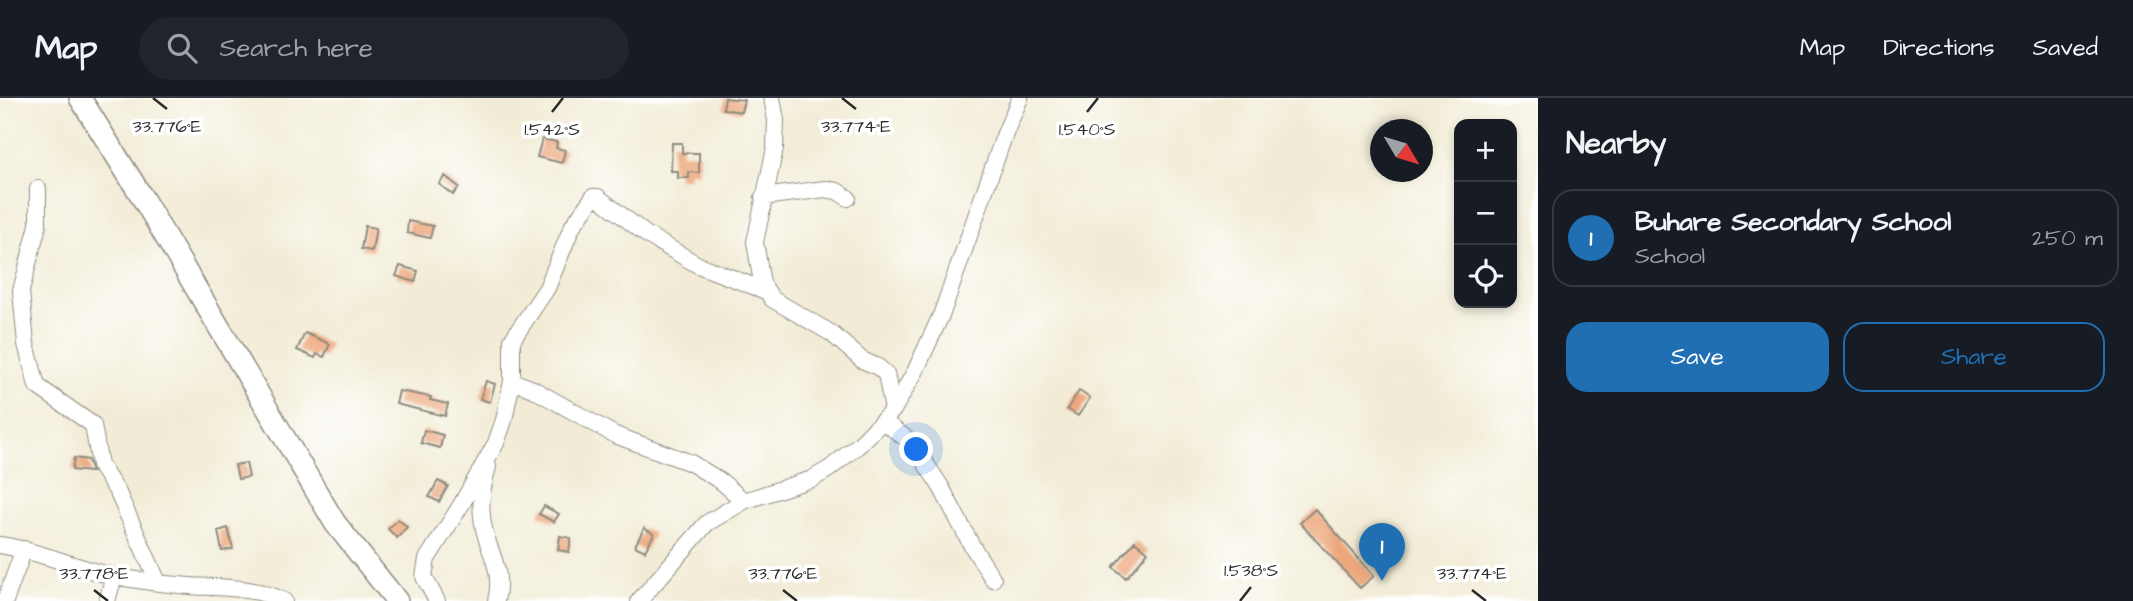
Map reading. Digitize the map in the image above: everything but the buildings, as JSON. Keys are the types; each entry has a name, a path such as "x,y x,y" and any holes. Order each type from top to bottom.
{"main road":[{"path":"80,98 139,192 335,523 397,601"}],"street":[{"path":"772,98 776,120 775,148 755,242 762,284 772,299 831,333 862,360 886,374 889,416 911,442 941,487 993,579"},
{"path":"639,601 706,523 744,501 812,479 829,468 889,416 915,372 942,313 1020,98"},
{"path":"38,189 38,225 21,291 23,331 37,386 93,425 100,466 118,494 158,582"},
{"path":"763,197 825,190 837,191 848,198"},
{"path":"496,601 500,579 481,518 484,485 504,420 512,380 512,340 547,288 572,227 593,197 598,197 647,235 698,265 766,291"},
{"path":"512,380 615,435 691,463 722,482 744,501"},
{"path":"437,601 424,577 427,559 496,443"},
{"path":"0,545 24,549 114,576 158,582 189,593 250,589 284,601"},
{"path":"5,601 24,549"},
{"path":"107,601 114,576"}],"place":[{"name":"Buhare Secondary School","path":"1382,581"}]}
